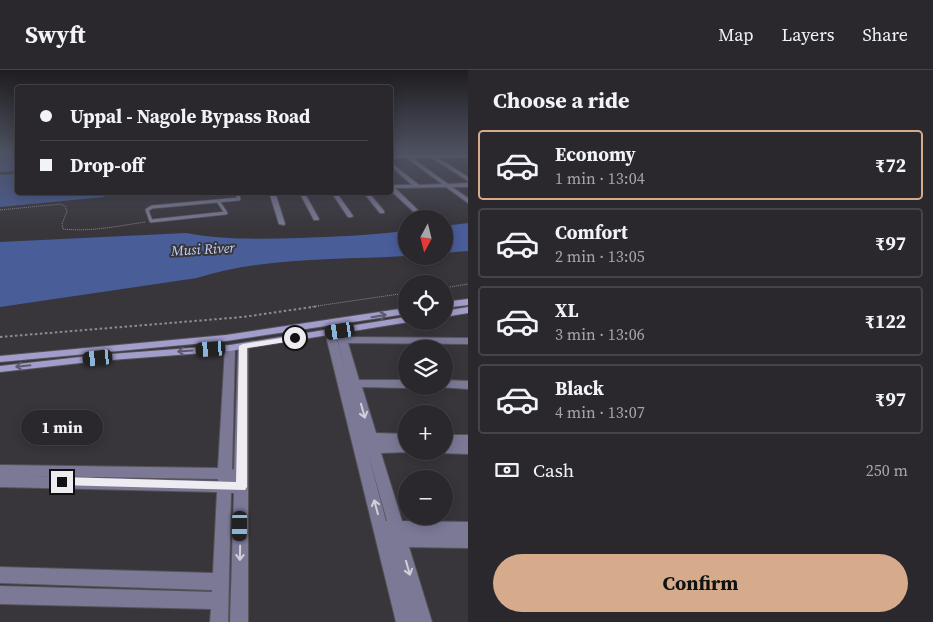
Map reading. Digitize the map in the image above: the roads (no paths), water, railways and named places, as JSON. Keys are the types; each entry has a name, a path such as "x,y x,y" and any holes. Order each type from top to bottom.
{"street":[{"path":"407,178 417,186"},
{"path":"436,178 468,201"},
{"path":"393,187 468,185"},
{"path":"393,190 415,210"},
{"path":"273,195 282,224"},
{"path":"304,195 316,219"},
{"path":"335,195 350,216"},
{"path":"368,195 382,212"},
{"path":"453,304 468,302"},
{"path":"453,312 468,310"},
{"path":"0,358 242,336 398,312"},
{"path":"0,368 107,357 237,347 338,334 398,322"},
{"path":"338,334 468,341"},
{"path":"338,334 349,383 390,533 423,622"},
{"path":"219,622 226,480 237,347"},
{"path":"237,347 241,480 239,622"},
{"path":"349,383 398,384"},
{"path":"453,384 468,385"},
{"path":"365,443 398,440"},
{"path":"453,440 468,440"},
{"path":"365,443 398,447"},
{"path":"453,449 468,449"},
{"path":"0,470 226,480"},
{"path":"0,480 241,480"},
{"path":"390,533 468,529"},
{"path":"390,533 468,541"},
{"path":"390,533 405,622"},
{"path":"0,575 220,582"},
{"path":"0,595 220,601"}],"lane":[{"path":"218,201 225,213 151,221 147,210 152,207 239,198 238,195"}],"water":[{"path":"0,178 15,178 15,195 104,195 104,197 0,207"},
{"path":"468,223 468,251 453,252 453,225"},
{"name":"Musi River","path":"398,232 398,256 327,259 248,266 197,278 0,307 0,242 186,233 256,239 352,236"}]}
